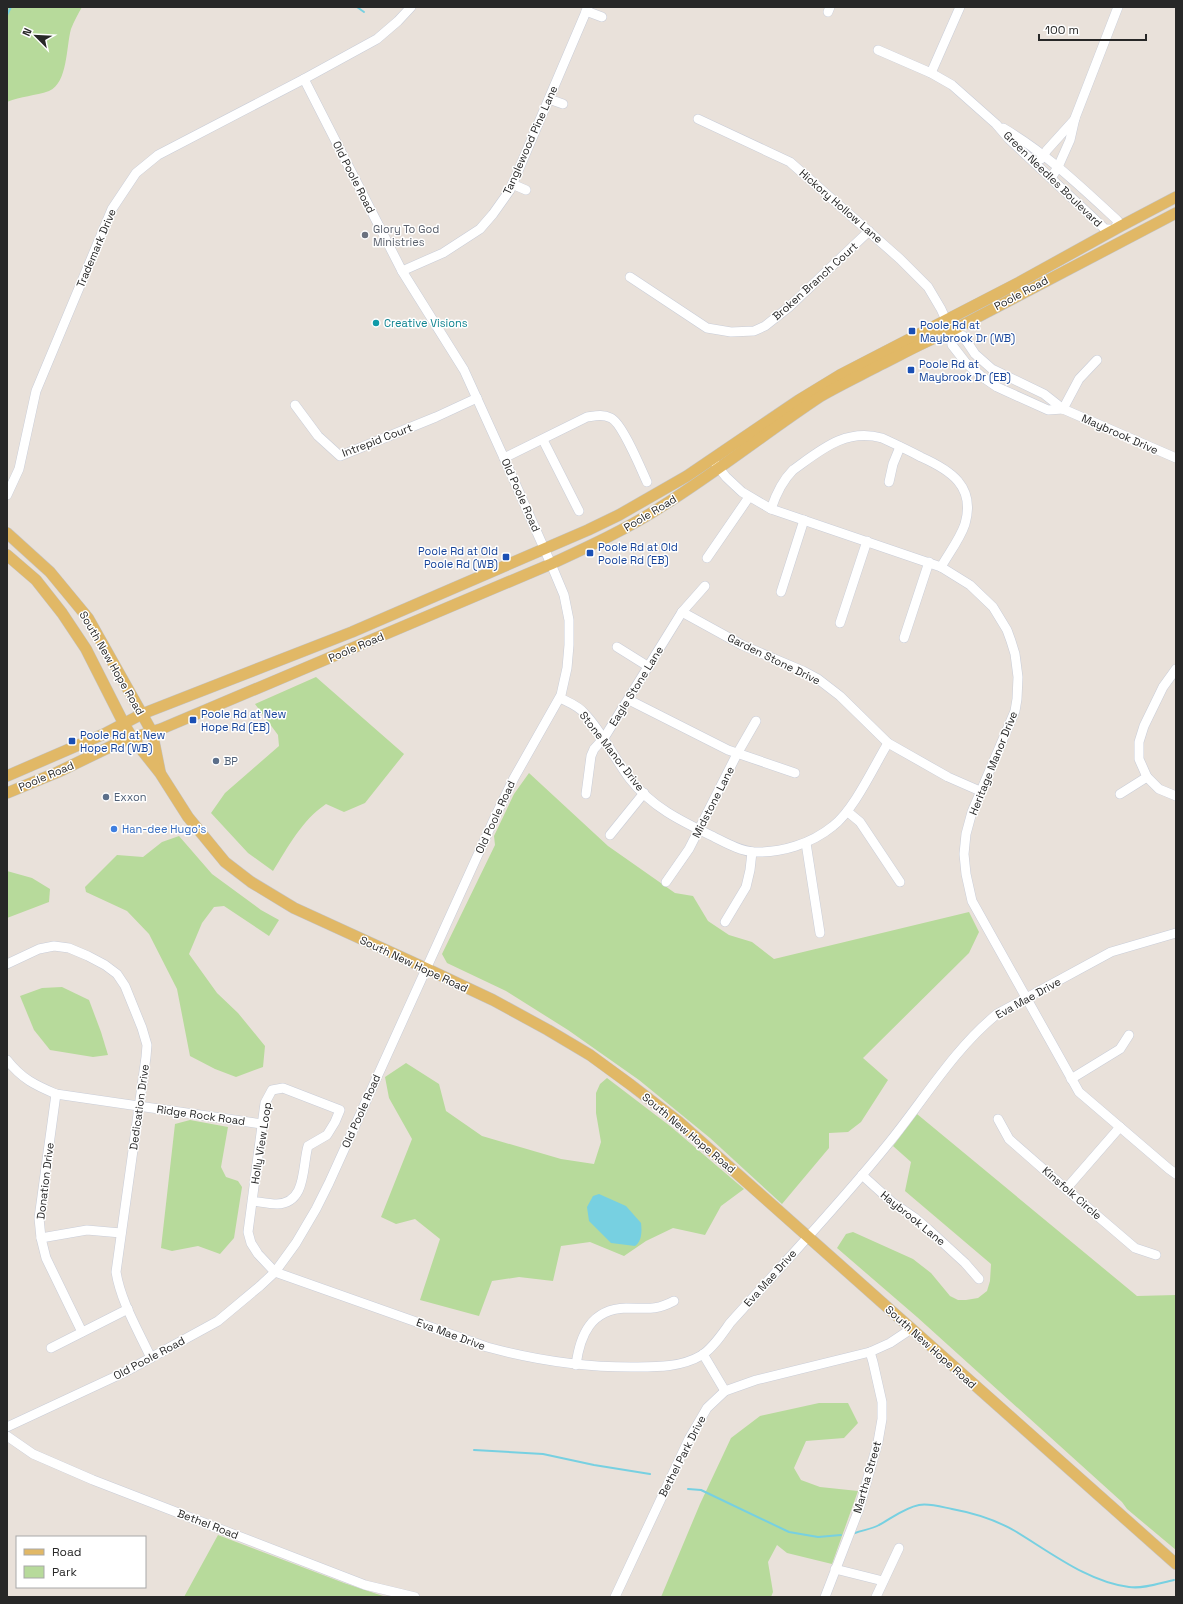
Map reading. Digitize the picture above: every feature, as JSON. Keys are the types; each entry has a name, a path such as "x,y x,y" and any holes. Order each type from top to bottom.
{"main road":[{"name":"Poole Road","path":"7,793 58,772 120,742 152,732 551,564 610,537 663,506 799,400 840,375 1018,284 1115,229 1176,197"},
{"name":"Poole Road","path":"7,776 104,734 142,714 352,632 619,516 716,464 823,396 901,354 951,331 1176,213"},
{"name":"South New Hope Road","path":"7,533 50,572 88,618 152,732 160,773"},
{"name":"South New Hope Road","path":"7,555 36,580 62,613 86,649 124,724 133,738 160,773 188,817 225,862 251,882 294,908 493,1000 548,1030 590,1056 631,1085 679,1122 1176,1564"}],"street":[{"name":"Trademark Drive","path":"7,495 19,469 36,391 112,209 136,173 158,155 377,39 398,21 411,7"},
{"path":"931,73 960,7"},
{"path":"1051,178 1058,167 1070,140 1076,118 1118,7"},
{"path":"587,9 602,17"},
{"name":"Tanglewood Pine Lane","path":"402,272 443,253 480,230 493,214 512,184 587,9"},
{"name":"Green Needles Boulevard","path":"878,50 931,73 952,85 996,124 1009,139 1105,229 1115,229 1118,221 1058,167 1043,154 996,124"},
{"name":"Old Poole Road","path":"7,1427 122,1373 218,1321 275,1272 296,1242 329,1182 425,968 510,784 560,698 567,668 569,620 564,595 545,549 477,398 456,357 402,272 304,79"},
{"path":"549,99 563,104"},
{"name":"Hickory Hollow Lane","path":"698,118 790,162 870,231 917,275 928,287 941,309 951,331"},
{"path":"1042,170 1040,164 1043,154 1076,118"},
{"path":"512,184 526,190"},
{"path":"1115,229 1126,239"},
{"name":"Broken Branch Court","path":"630,277 707,328 731,332 754,331 765,326 789,307 870,231"},
{"name":"Maybrook Drive","path":"1063,409 1048,410 997,387 981,376 966,362 952,344 951,331 963,336 975,354 992,369 1044,394 1063,409 1176,458"},
{"path":"1063,409 1079,379 1098,360"},
{"name":"Intrepid Court","path":"295,405 318,436 340,456 436,417 477,398"},
{"path":"504,458 587,418 600,415 612,419 621,429 647,482"},
{"path":"771,509 783,481 793,470 839,440 858,435 873,436 900,447 947,470 956,479 965,496 967,509 964,525 941,567"},
{"path":"543,440 579,510"},
{"path":"889,482 893,464 900,447"},
{"name":"Heritage Manor Drive","path":"716,464 730,481 748,496 771,509 941,567 964,581 987,600 1007,630 1015,654 1018,677 1017,699 1015,711 980,791 968,823 965,844 965,862 968,888 972,901 1079,1092 1168,1169 1176,1174"},
{"path":"707,558 748,496"},
{"path":"780,592 804,520"},
{"path":"840,623 867,541"},
{"path":"904,638 929,562"},
{"name":"Eagle Stone Lane","path":"586,794 591,756 594,749 604,738 629,700 682,612 705,586"},
{"name":"Garden Stone Drive","path":"682,612 742,645 818,679 850,705 888,743 948,777 980,791"},
{"path":"617,647 649,667"},
{"path":"1176,669 1163,687 1144,726 1139,742 1139,759 1146,777 1158,789 1176,796"},
{"name":"Stone Manor Drive","path":"560,698 572,703 585,713 604,738 630,779 654,804 671,816 699,830 731,845 752,852 776,851 806,843 833,826 848,812 888,743"},
{"path":"629,700 737,754 795,773"},
{"name":"Midstone Lane","path":"666,882 689,849 737,754 756,721"},
{"path":"1120,794 1146,777"},
{"path":"610,835 644,793"},
{"path":"848,812 864,827 900,882"},
{"path":"806,843 820,933"},
{"path":"725,922 746,887 752,852"},
{"name":"Eva Mae Drive","path":"275,1272 487,1347 539,1360 601,1367 650,1367 681,1364 703,1354 807,1237 890,1142 976,1032 997,1014 1111,952 1176,933"},
{"name":"Dedication Drive","path":"7,964 39,949 54,946 69,948 88,956 117,974 125,986 142,1028 147,1045 116,1272 118,1284 128,1309 151,1358"},
{"path":"1071,1079 1120,1049 1129,1035"},
{"name":"Ridge Rock Road","path":"7,1060 18,1074 31,1084 56,1094 262,1124"},
{"name":"Holly View Loop","path":"252,1201 279,1204 293,1199 301,1188 308,1146 327,1135 340,1110 283,1088 272,1090 265,1103 262,1124 252,1201 248,1232 251,1243 258,1254 275,1272"},
{"name":"Donation Drive","path":"56,1094 39,1218 41,1238 46,1258 82,1332"},
{"name":"Kinsfolk Circle","path":"998,1119 1009,1139 1066,1189 1135,1248 1156,1255"},
{"path":"1066,1189 1120,1127"},
{"name":"Haybrook Lane","path":"862,1175 893,1203 932,1232 965,1263 979,1279"},
{"path":"41,1238 87,1230 121,1232"},
{"path":"576,1365 581,1339 589,1326 597,1319 612,1311 625,1308 652,1309 663,1307 674,1300"},
{"path":"50,1348 128,1309"},
{"name":"Bethel Park Drive","path":"615,1597 689,1439 707,1408 725,1392 756,1380 870,1352 890,1343 911,1329"},
{"name":"Martha Street","path":"825,1597 859,1509 881,1427 881,1397 870,1352"},
{"path":"703,1354 725,1392"},
{"name":"Bethel Road","path":"7,1436 32,1454 93,1480 365,1585 415,1597"},
{"path":"876,1597 898,1548"},
{"path":"835,1569 883,1581"}],"green space":[{"path":"7,7 82,7 71,29 63,73 55,87 44,93 18,98 7,102"},
{"path":"316,677 404,754 365,803 344,812 326,804 317,810 296,834 273,871 248,853 211,813 225,793 279,746 278,735 255,704"},
{"path":"529,773 608,846 675,893 693,896 708,921 729,935 752,942 774,959 969,912 979,932 969,953 863,1058 888,1080 861,1122 848,1132 829,1133 829,1148 782,1204 710,1138 639,1080 568,1030 506,991 447,963 442,954 495,845 494,836 514,794"},
{"path":"179,836 212,874 261,910 279,920 269,936 224,906 214,907 202,923 189,954 217,993 238,1013 265,1046 263,1067 236,1077 215,1069 190,1056 177,989 149,934 127,911 86,892 85,887 117,855 143,857 162,842"},
{"path":"7,871 32,878 50,889 49,902 7,918"},
{"path":"62,987 89,1000 108,1055 93,1057 50,1050 34,1030 20,996 42,988"},
{"path":"406,1063 439,1084 446,1111 482,1136 561,1159 594,1164 601,1142 596,1113 596,1093 600,1084 607,1078 670,1126 744,1189 721,1206 705,1235 673,1228 646,1241 624,1256 590,1242 561,1246 553,1281 519,1277 492,1281 479,1316 420,1300 440,1239 415,1219 396,1224 381,1217 412,1139 389,1098 385,1077"},
{"path":"917,1114 1137,1296 1176,1295 1176,1550 1127,1509 1122,1502 917,1317 837,1248 846,1234 853,1232 913,1259 931,1273 950,1296 958,1300 978,1298 987,1291 990,1281 991,1264 905,1191 911,1162 893,1146"},
{"path":"190,1120 228,1127 221,1167 226,1177 238,1181 242,1187 234,1238 220,1254 198,1246 172,1251 161,1248 175,1124"},
{"path":"819,1403 848,1403 858,1423 844,1438 806,1441 794,1468 801,1480 820,1487 858,1491 832,1564 787,1553 777,1545 768,1562 773,1592 771,1597 661,1597 700,1504 731,1438 760,1416"},
{"path":"218,1535 344,1583 386,1597 184,1597"}],"water":[{"path":"599,1194 626,1206 641,1223 640,1239 635,1246 611,1243 589,1221 587,1207 593,1196"}],"waterway":[{"path":"7,15 11,7"},
{"path":"357,7 364,12"},
{"path":"474,1450 543,1454 594,1465 650,1474"},
{"path":"688,1489 701,1490 789,1532 818,1537 841,1535"},
{"path":"855,1533 876,1526 914,1506 940,1506 985,1517 1000,1523 1084,1573 1114,1584 1129,1587 1140,1587 1174,1580"}],"place":[{"name":"Glory To God Ministries","path":"365,235"},
{"name":"Creative Visions","path":"376,323"},
{"name":"Poole Rd at Maybrook Dr (WB)","path":"912,331"},
{"name":"Poole Rd at Maybrook Dr (EB)","path":"911,370"},
{"name":"Poole Rd at Old Poole Rd (EB)","path":"590,553"},
{"name":"Poole Rd at Old Poole Rd (WB)","path":"506,557"},
{"name":"Poole Rd at New Hope Rd (EB)","path":"193,720"},
{"name":"Poole Rd at New Hope Rd (WB)","path":"72,741"},
{"name":"BP","path":"216,761"},
{"name":"Exxon","path":"106,797"},
{"name":"Han-dee Hugo's","path":"114,829"}]}
